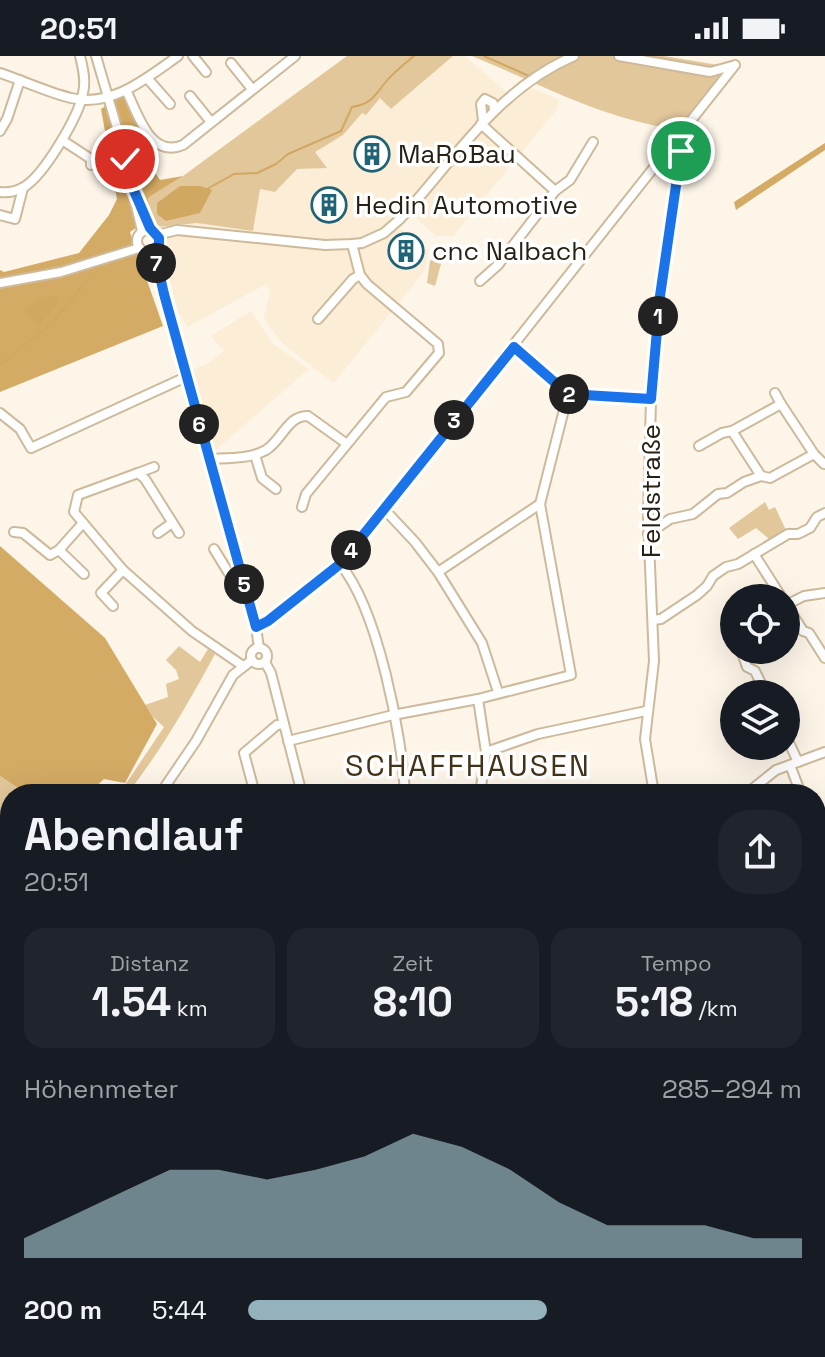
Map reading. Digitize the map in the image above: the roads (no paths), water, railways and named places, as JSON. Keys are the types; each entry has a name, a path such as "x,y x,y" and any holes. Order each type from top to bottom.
{"street":[{"path":"0,215 15,219 23,188 62,140 82,99 85,80 80,56"},
{"path":"96,56 210,459 259,648 267,653 265,662 271,673 299,784"},
{"path":"0,73 73,99 107,98 147,78 178,56"},
{"path":"193,56 206,72"},
{"path":"126,90 151,138 159,146 172,150 183,145 295,56"},
{"path":"0,283 61,272 148,241 195,231 325,245 362,243 392,226 482,122 481,104 485,99 494,109 530,81 574,56"},
{"path":"256,627 340,564 735,65 710,72 619,56"},
{"path":"231,63 252,89"},
{"path":"147,78 170,104"},
{"path":"0,131 20,80"},
{"path":"190,96 211,122"},
{"path":"482,122 555,191"},
{"path":"62,140 91,159 91,165"},
{"path":"480,281 498,265 555,191 570,180 593,142"},
{"name":"Feldstraße","path":"652,784 645,739 654,661 648,534 651,399 660,296 681,151 675,143"},
{"path":"0,192 23,188"},
{"path":"302,507 306,494 386,397 406,392 439,353 438,344 360,275 352,244"},
{"path":"318,319 360,275"},
{"path":"514,347 568,394 651,399"},
{"path":"0,413 20,429 31,448 186,377"},
{"path":"775,393 814,454 824,464"},
{"path":"288,741 571,675 540,504 568,394"},
{"path":"699,446 781,404"},
{"path":"210,459 255,455 269,448 301,415 308,416 347,444"},
{"path":"732,431 761,476"},
{"path":"648,534 670,519 693,514 718,494 727,493 761,476 770,478 814,454"},
{"path":"255,455 262,478 276,489"},
{"path":"154,467 78,495 74,512 123,570 192,631 243,666"},
{"path":"138,473 179,533"},
{"path":"438,572 540,504"},
{"path":"383,508 438,572 482,643 498,692"},
{"path":"653,620 661,619 697,595 713,576 726,567 738,564 788,534 798,534 810,528 817,517 825,513"},
{"path":"14,532 23,533 50,555 59,550 83,523"},
{"path":"158,533 172,523"},
{"path":"214,549 233,580 243,581"},
{"path":"59,550 84,574"},
{"path":"754,554 773,584"},
{"path":"340,564 366,607 393,715 405,784"},
{"path":"113,606 101,593 123,570"},
{"path":"800,598 825,593"},
{"path":"800,626 823,648 825,658"},
{"path":"252,660 252,652 259,648"},
{"path":"167,784 196,741 233,675 252,660"},
{"path":"252,660 259,664 265,662"},
{"path":"746,664 755,671 759,680"},
{"path":"478,699 486,752 481,784"},
{"path":"486,752 538,734 646,711"},
{"path":"252,784 244,753 277,725 284,724"},
{"path":"758,784 776,770 825,752"},
{"path":"793,760 799,784"}],"waterway":[{"path":"207,189 234,174 257,173 288,154 341,131 352,107 371,100 414,56"},
{"path":"484,56 529,76"},
{"path":"0,365 53,322 89,278"}],"place":[{"name":"MaRoBau","path":"372,154"},
{"name":"Hedin Automotive","path":"329,205"},
{"name":"cnc Nalbach","path":"406,251"}],"district":[{"name":"SCHAFFHAUSEN","path":"468,765"}]}
